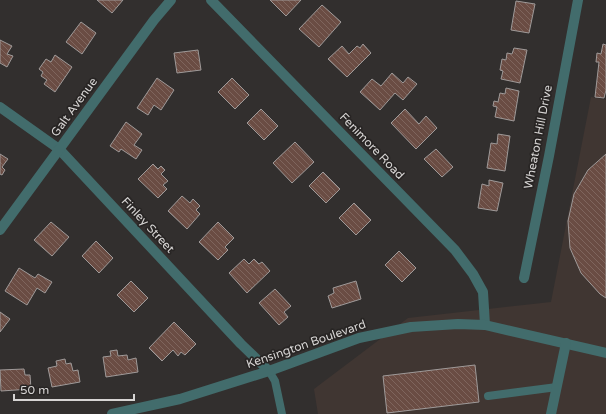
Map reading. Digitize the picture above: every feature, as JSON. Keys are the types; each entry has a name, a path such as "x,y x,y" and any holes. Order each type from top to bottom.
{"street":[{"name":"Galt Avenue","path":"0,230 154,20 171,0"},
{"name":"Fenimore Road","path":"211,0 455,250 473,274 483,292 485,325"},
{"name":"Wheaton Hill Drive","path":"524,278 549,156 578,0"},
{"name":"Finley Street","path":"0,107 59,149 236,338 269,371"},
{"name":"Kensington Boulevard","path":"112,414 180,399 269,371 359,338 411,327 458,324 485,325 606,353"},
{"path":"551,414 566,343"}],"lane":[{"path":"269,371 275,381 282,414"},
{"path":"488,396 556,387"}],"shaded area":[{"path":"591,97 606,100 606,414 318,414 314,389 408,318 551,302"}],"building":[{"path":"97,0 123,0 112,13"},
{"path":"270,0 301,0 286,16"},
{"path":"516,1 535,4 529,33 511,30"},
{"path":"322,5 341,22 319,47 299,29"},
{"path":"81,22 96,33 82,54 66,42"},
{"path":"0,40 12,46 7,54 13,56 7,67 0,63"},
{"path":"363,44 371,53 347,77 328,59 342,46 349,54 357,46 360,48"},
{"path":"603,44 606,45 606,90 604,98 595,97 599,62 596,62 597,53 601,54"},
{"path":"514,48 527,50 520,83 501,79 503,71 500,70 502,59 506,60 507,53 512,54"},
{"path":"198,50 201,70 177,73 174,53"},
{"path":"55,55 72,67 55,92 44,84 47,80 41,76 43,72 39,69 46,59 51,62"},
{"path":"392,73 403,83 408,77 417,84 403,100 395,93 380,110 360,92 372,79 381,86"},
{"path":"157,78 174,90 161,110 154,105 148,115 137,108"},
{"path":"232,78 249,95 235,109 218,92"},
{"path":"506,88 519,91 514,121 495,117 497,107 493,106 494,101 498,102 500,93 505,94"},
{"path":"261,109 278,126 264,140 247,123"},
{"path":"405,109 419,124 426,116 437,128 416,149 391,123"},
{"path":"126,122 142,134 134,145 142,150 136,159 121,149 119,152 110,146"},
{"path":"498,134 510,136 505,171 487,168 491,143 497,144"},
{"path":"295,142 314,162 292,183 273,163"},
{"path":"436,149 453,167 442,177 424,159"},
{"path":"0,154 8,159 2,167 5,170 2,175 0,174"},
{"path":"606,154 606,298 600,294 581,273 570,248 568,221 574,194 588,170"},
{"path":"153,164 158,169 161,166 165,170 161,174 168,181 163,185 167,189 158,198 138,179"},
{"path":"323,172 340,189 326,203 309,186"},
{"path":"489,180 503,183 497,211 478,208 482,184 489,186"},
{"path":"182,196 190,203 193,199 200,206 196,210 200,214 187,229 168,211"},
{"path":"354,203 371,220 356,235 339,218"},
{"path":"51,222 69,237 52,256 34,240"},
{"path":"218,222 234,238 225,247 228,250 218,260 199,242"},
{"path":"96,241 113,258 99,273 82,256"},
{"path":"399,251 416,268 402,282 385,265"},
{"path":"244,259 249,264 254,259 259,264 262,262 270,271 247,293 229,273"},
{"path":"19,268 35,278 38,274 52,282 45,293 37,288 27,305 5,291"},
{"path":"131,281 148,298 134,312 117,295"},
{"path":"356,281 361,299 332,308 328,296 334,293 333,288"},
{"path":"275,289 291,306 284,312 288,317 279,325 259,303"},
{"path":"0,312 10,319 0,332"},
{"path":"174,322 196,344 185,355 181,352 178,356 173,350 162,361 149,348"},
{"path":"117,350 118,356 127,355 128,360 136,358 138,372 106,377 103,357 111,356 110,351"},
{"path":"65,359 66,364 71,363 73,371 78,370 80,382 52,387 48,368 57,366 56,361"},
{"path":"475,365 479,402 387,413 383,376"},
{"path":"24,369 25,375 30,375 31,389 1,391 0,370"}]}
